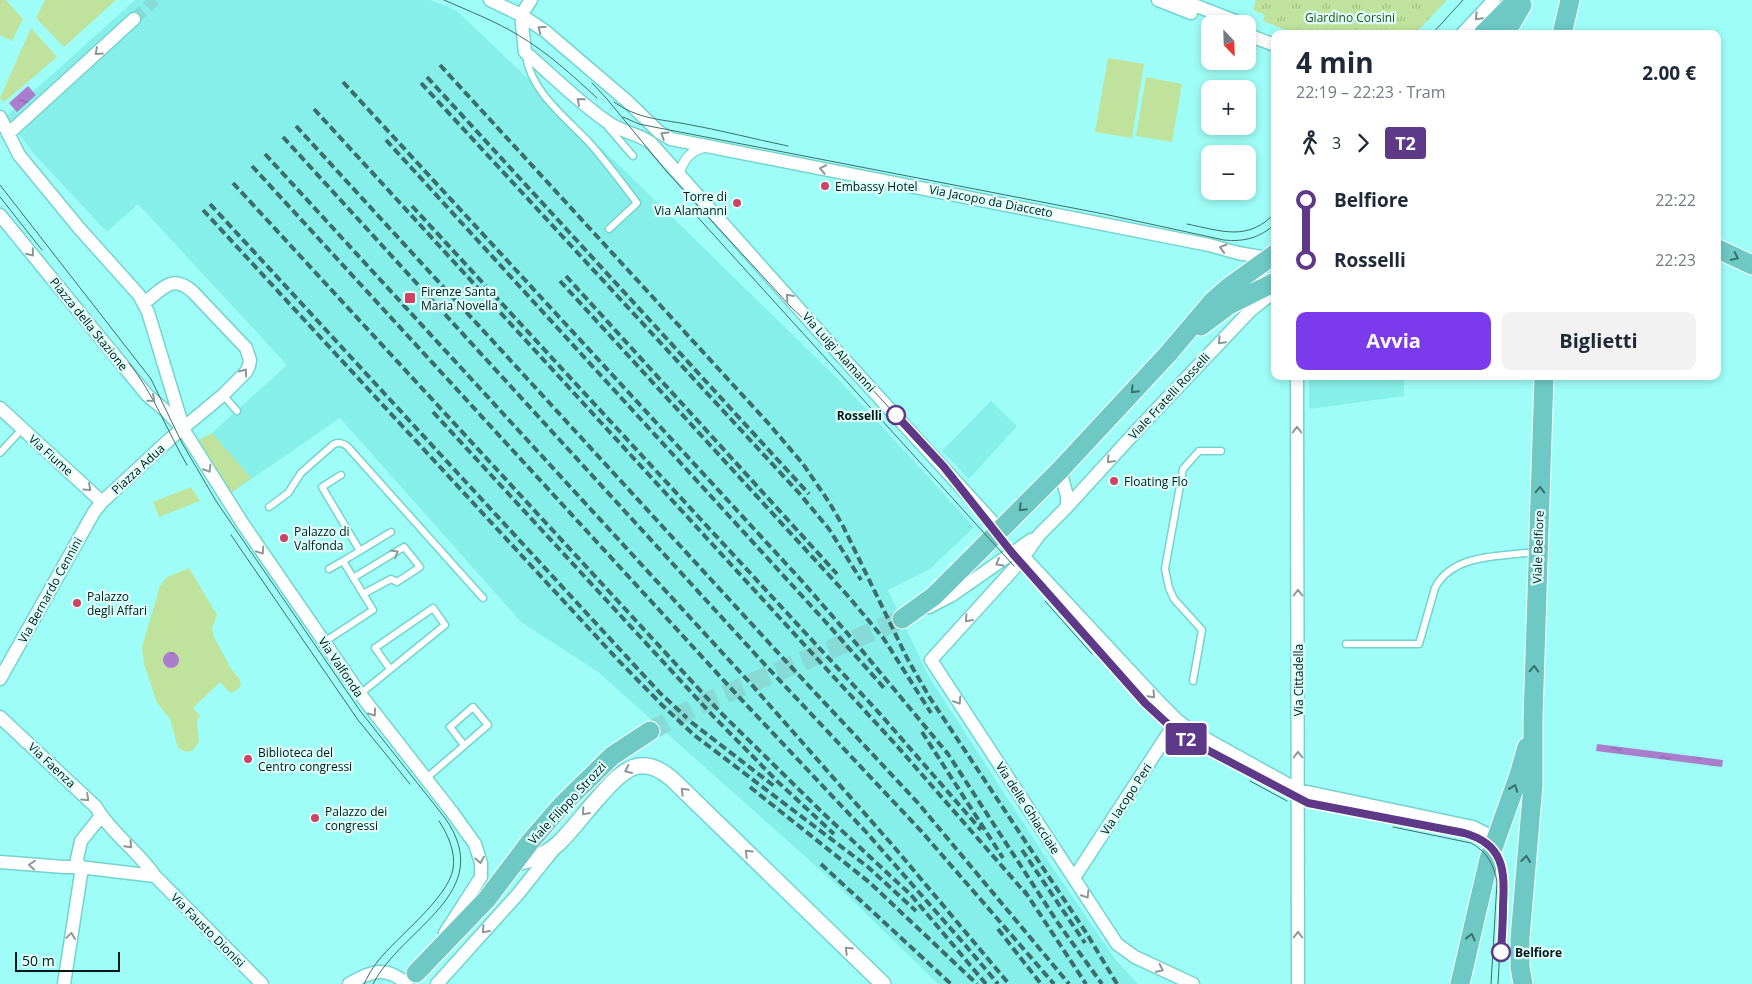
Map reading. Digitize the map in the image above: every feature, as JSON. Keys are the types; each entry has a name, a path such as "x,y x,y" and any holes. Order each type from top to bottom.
{"main road":[{"path":"1487,30 1517,0"},
{"path":"1506,30 1525,0"},
{"path":"1563,30 1570,0"},
{"path":"1721,250 1752,265"},
{"path":"904,618 934,596 1060,470 1167,355 1218,296 1271,259"},
{"name":"Viale Fratelli Rosselli","path":"1167,355 1229,305 1271,284"},
{"name":"Viale Belfiore","path":"1523,980 1519,948 1533,784 1533,718 1544,380"},
{"name":"Viale Belfiore","path":"1460,984 1493,846 1519,775 1533,718"},
{"name":"Viale Filippo Strozzi","path":"416,974 487,899 539,831 601,765 650,731"}],"street":[{"path":"490,0 521,15 558,42 627,101 662,135 676,141 711,147"},
{"path":"526,52 521,15 531,0"},
{"path":"1158,0 1201,17"},
{"path":"1181,0 1220,15"},
{"path":"1466,30 1494,0"},
{"path":"4,133 134,19"},
{"path":"1256,29 1271,35"},
{"path":"1256,37 1271,43"},
{"name":"Via Luigi Alamanni","path":"526,52 596,114 615,127 652,143 833,347 1000,530"},
{"name":"Piazza della Stazione","path":"0,117 4,133 19,155 144,303 148,312 178,432"},
{"path":"679,174 684,160 691,153 702,148 711,147"},
{"name":"Via Jacopo da Diacceto","path":"711,147 1209,245 1238,253 1271,257"},
{"name":"Piazza della Stazione","path":"0,215 147,395 167,412 178,432 192,442 224,496"},
{"path":"144,303 169,285 180,283 193,292 246,348 250,360 246,372 223,395 178,432"},
{"name":"Viale Fratelli Rosselli","path":"931,660 1024,556 1039,535 1255,306 1271,294"},
{"path":"1255,306 1271,303"},
{"name":"Via Cittadella","path":"1297,380 1298,984"},
{"name":"Via Fiume","path":"0,408 102,502"},
{"name":"Piazza Adua","path":"102,502 178,432"},
{"path":"1060,470 1067,496 1067,507"},
{"name":"Via Valfonda","path":"224,496 245,522 360,694 467,833 478,851 481,877 416,974"},
{"name":"Via Bernardo Cennini","path":"0,679 94,512 102,502"},
{"name":"Viale Fratelli Rosselli","path":"904,618 946,599 1039,535"},
{"path":"1024,556 1190,730 1298,790 1473,827 1489,835 1493,846"},
{"name":"Via delle Ghiacciaie","path":"931,660 1118,944 1128,953 1193,984"},
{"name":"Via Faenza","path":"0,717 96,807 101,816 155,876"},
{"name":"Via Iacopo Peri","path":"1074,878 1179,717"},
{"path":"518,894 514,864 531,860 558,843 619,775 634,766 655,767 673,780 883,984"},
{"path":"64,984 80,874 77,859 82,841 101,816"},
{"name":"Viale Filippo Strozzi","path":"437,984 518,894 558,843"},
{"path":"0,862 64,868 78,867 155,876"},
{"name":"Via Fausto Dionisi","path":"155,876 262,984"},
{"path":"349,984 369,974 384,971 396,975 416,974"}],"lane":[{"path":"526,52 531,74 548,99 593,147 637,203 609,229"},
{"path":"596,114 633,156"},
{"path":"223,395 237,411"},
{"path":"0,453 22,429"},
{"path":"269,507 288,493 301,473 327,449 338,442 342,443 347,446 483,598"},
{"path":"1193,681 1202,630 1174,599 1166,580 1166,560 1183,469 1199,451 1221,451"},
{"path":"341,475 322,487 360,551"},
{"path":"329,569 391,532"},
{"path":"353,578 404,547 420,567 397,582 391,579 364,594"},
{"path":"1346,644 1419,644 1435,588 1447,572 1457,566 1479,559 1538,552"},
{"path":"324,642 373,610 343,561"},
{"path":"360,694 445,625 433,608 374,648 390,669"},
{"path":"425,779 488,725 473,707 450,727 464,745"}],"shaded area":[{"path":"135,0 430,0 457,11 625,171 841,382 974,527 930,569 888,590 929,677 1054,870 1115,959 1138,984 938,984 836,884 598,672 521,622 340,418 231,493 199,440 212,433 287,365 138,204 107,232 36,156 5,117"},
{"path":"1309,380 1404,380 1404,396 1309,409"},
{"path":"991,401 1017,426 969,479 942,451"}],"green space":[{"path":"0,0 6,0 23,19 12,41 0,35"},
{"path":"45,0 116,0 64,47 36,18"},
{"name":"Giardino Corsini","path":"1447,0 1419,30 1286,30 1263,21 1265,15 1253,10 1256,1"},
{"path":"31,28 57,57 4,102 0,98"},
{"path":"1108,58 1144,64 1132,138 1095,132"},
{"path":"1146,77 1182,84 1172,142 1136,136"},
{"path":"212,433 251,478 231,493 199,440"},
{"path":"191,487 200,501 159,517 153,502"},
{"path":"189,568 217,615 212,629 214,637 230,667 240,680 241,686 230,693 220,682 193,708 200,716 197,721 199,742 192,751 186,752 178,748 170,719 157,703 144,664 142,647 160,586 167,577"}],"water":[{"path":"28,86 36,95 17,112 9,103"},
{"path":"171,652 179,660 171,668 163,660"},
{"path":"1597,744 1723,760 1722,767 1596,751"}],"tunnel":[{"path":"134,19 155,0"},
{"path":"650,731 697,706 902,619"}],"tram line":[{"path":"444,0 482,16 529,42 559,64 597,98"},
{"path":"1436,30 1463,0"},
{"path":"592,83 667,172 790,306 833,347 944,467 1013,554 1145,703 1172,728 1192,742 1309,803 1464,833 1479,839 1492,849 1500,862 1504,878 1498,984"},
{"path":"614,102 623,108 649,118 712,129 788,146"},
{"path":"623,117 639,124 1104,214 1224,240 1251,238 1264,233 1271,227"},
{"path":"0,185 151,379 182,443 216,501 361,712 445,818 458,844 460,868 453,888 440,908 387,964 373,984"},
{"path":"0,197 42,250"},
{"path":"693,212 1014,566"},
{"path":"1187,224 1234,232 1255,228 1271,217"},
{"path":"129,363 146,387 187,465"},
{"name":"T2","path":"896,415 944,467 1013,554 1145,703 1179,734 1308,803 1464,833 1475,836 1488,845 1498,858 1504,874 1501,952"},
{"path":"231,535 358,720 410,784"},
{"path":"1045,601 1092,654"},
{"path":"1250,781 1287,801"},
{"path":"364,984 372,969 386,951 432,905 449,880 454,863 452,850 439,821"},
{"path":"1393,827 1471,843 1481,850 1488,859 1494,869 1497,882 1491,984"}],"railway":[{"path":"440,65 769,424 803,464 843,526 908,660 930,698 1087,934 1117,984"},
{"path":"427,77 809,494"},
{"path":"343,82 801,580 854,641 948,754 1058,923 1102,984"},
{"path":"421,83 799,493 829,529 861,580"},
{"path":"314,109 897,746 1028,896"},
{"path":"296,126 918,803 1069,984"},
{"path":"283,137 768,668 922,832 1054,984"},
{"path":"386,140 885,689"},
{"path":"265,154 751,684 895,848 1009,984"},
{"path":"252,166 738,696 867,833 998,984"},
{"path":"233,183 720,712 825,815 911,895 986,984"},
{"path":"210,204 660,693 687,718"},
{"path":"412,206 881,715 981,830"},
{"path":"203,210 618,660 663,706 694,735 868,867 916,911"},
{"path":"566,276 837,574"},
{"path":"560,281 848,596 884,639 931,713"},
{"path":"433,412 714,717 778,782 834,834"},
{"path":"691,722 774,786"},
{"path":"922,732 1003,858"},
{"path":"750,787 869,882 977,984"},
{"path":"1022,850 1085,943"},
{"path":"821,864 951,984"},
{"path":"1024,890 1086,984"},
{"path":"998,929 1041,984"}],"place":[{"name":"Embassy Hotel","path":"825,186"},
{"name":"Torre di Via Alamanni","path":"737,203"},
{"name":"Firenze Santa Maria Novella","path":"410,298"},
{"name":"Rosselli","path":"896,415"},
{"name":"Floating Flo","path":"1114,481"},
{"name":"Palazzo di Valfonda","path":"284,538"},
{"name":"Palazzo degli Affari","path":"77,603"},
{"name":"Biblioteca del Centro congressi","path":"248,759"},
{"name":"Palazzo dei congressi","path":"315,818"},
{"name":"Belfiore","path":"1501,952"}]}
